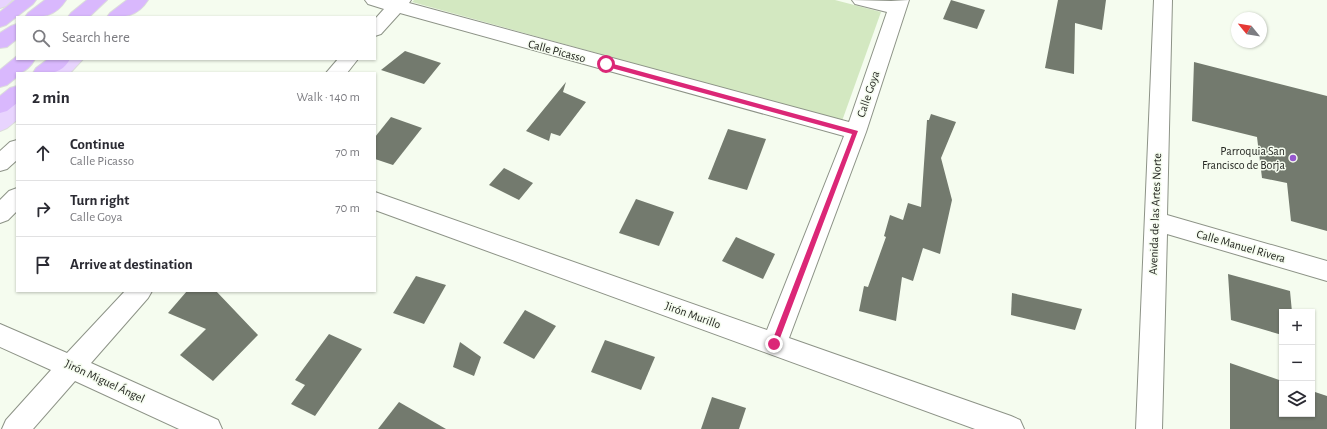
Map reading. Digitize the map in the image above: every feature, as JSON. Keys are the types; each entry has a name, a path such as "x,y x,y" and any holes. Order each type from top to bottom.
{"highway":[{"path":"0,21 27,0"},
{"path":"35,16 57,0"},
{"path":"78,16 98,0"},
{"path":"117,16 138,0"},
{"path":"0,42 16,31"},
{"path":"0,80 25,60"},
{"path":"44,72 61,60"},
{"path":"0,106 16,94"}],"main road":[{"path":"124,16 143,0"},
{"path":"59,72 73,60"},
{"path":"0,123 16,109"}],"street":[{"name":"Calle Picasso","path":"374,0 399,3 856,132"},
{"path":"861,0 898,5"},
{"name":"Avenida de las Artes Norte","path":"1148,429 1163,0"},
{"path":"376,29 399,3"},
{"name":"Calle Goya","path":"774,344 856,132 898,5"},
{"path":"337,72 348,60"},
{"path":"0,163 16,149"},
{"path":"0,214 16,198"},
{"name":"Jirón Murillo","path":"376,201 1011,429"},
{"name":"Calle Manuel Rivera","path":"1155,222 1327,271"},
{"path":"15,429 139,292"},
{"name":"Jirón Miguel Ángel","path":"0,335 72,366 209,429"}],"green space":[{"path":"414,0 835,0 881,12 842,121 412,2"}],"building":[{"path":"951,0 985,10 977,29 943,19"},
{"path":"1058,0 1106,0 1102,30 1075,23 1074,74 1045,68"},
{"path":"405,51 441,63 424,84 381,70"},
{"name":"Parroquia San Francisco de Borja","path":"1194,62 1327,96 1327,231 1291,221 1287,183 1262,178 1257,137 1192,121"},
{"path":"566,82 563,92 586,102 560,136 551,133 549,141 526,131"},
{"path":"931,114 956,122 941,158 952,200 940,254 923,248 913,281 902,277 896,321 859,311 864,286 868,287 886,237 884,236 890,215 903,220 908,203 921,207 927,120 929,120"},
{"path":"391,117 422,128 393,165 376,159 376,136"},
{"path":"728,129 766,139 747,190 708,179"},
{"path":"504,168 533,183 519,200 489,185"},
{"path":"636,199 674,212 659,246 619,233"},
{"path":"736,237 775,254 763,279 722,261"},
{"path":"1228,274 1290,291 1292,309 1279,309 1279,334 1231,320"},
{"path":"416,276 446,285 424,324 393,313"},
{"path":"186,292 217,292 258,335 213,381 180,355 206,329 168,313"},
{"path":"1012,293 1082,309 1075,330 1011,315"},
{"path":"525,310 556,326 534,359 503,343"},
{"path":"329,334 362,349 315,416 291,404 305,385 295,380"},
{"path":"605,340 655,357 641,390 591,372"},
{"path":"460,342 481,357 474,376 453,367"},
{"path":"1230,363 1279,380 1279,417 1315,417 1315,392 1327,396 1327,429 1230,429"},
{"path":"712,397 746,408 739,429 701,429"},
{"path":"399,402 446,429 378,429"}],"place":[{"name":"Parroquia San Francisco de Borja","path":"1293,158"}],"route":[{"path":"606,64 856,132 774,344"}]}
